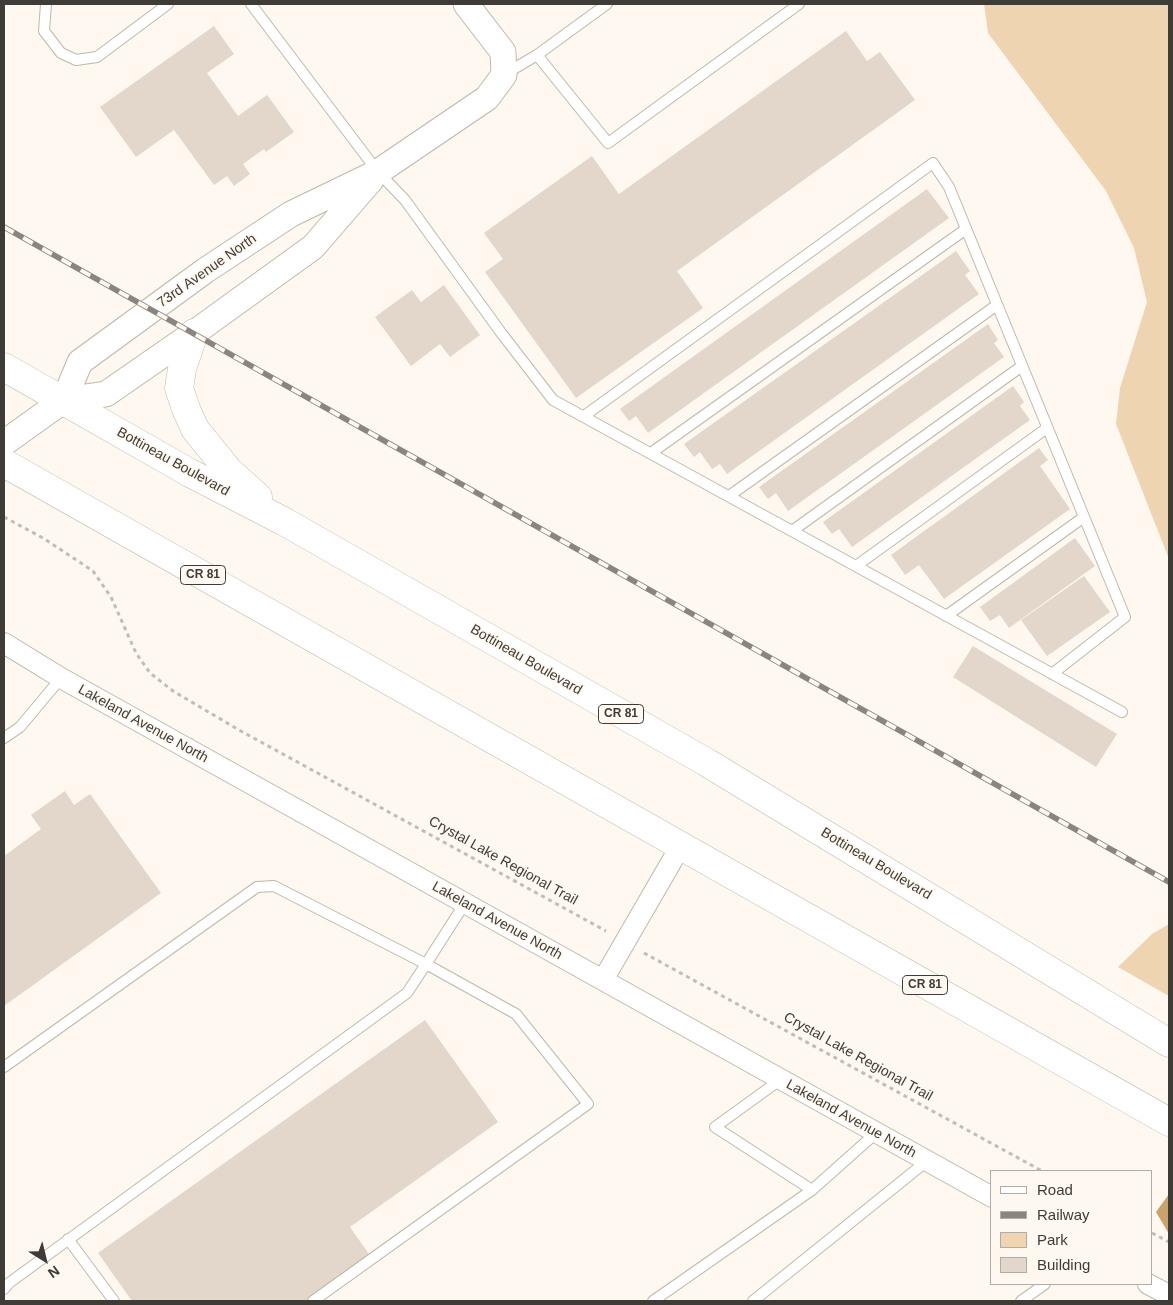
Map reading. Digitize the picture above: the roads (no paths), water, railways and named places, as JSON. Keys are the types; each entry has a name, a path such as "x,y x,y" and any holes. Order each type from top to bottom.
{"highway":[{"path":"194,333 182,369 179,388 195,429 229,471 285,522"},
{"name":"Bottineau Boulevard","path":"4,367 190,472 285,522 706,762 1169,1043"},
{"name":"CR 81","path":"4,463 1169,1122"}],"street":[{"path":"466,4 504,52 504,75"},
{"name":"73rd Avenue North","path":"64,400 80,362 152,309 291,214 378,172 487,98 504,75"},
{"name":"73rd Avenue North","path":"4,443 64,400 106,394 313,247 378,172"},
{"name":"Lakeland Avenue North","path":"4,644 61,678 990,1196"},
{"path":"603,980 680,847"},
{"path":"1150,1285 1169,1296"}],"lane":[{"path":"46,4 44,31 61,53 76,60 97,56 168,4"},
{"path":"251,4 378,172 405,200 502,334 553,400 1122,712"},
{"path":"504,75 537,55 607,4"},
{"path":"537,55 608,142 799,4"},
{"path":"584,416 933,163 949,187 1125,617 1052,674"},
{"path":"651,453 966,229"},
{"path":"729,496 997,305"},
{"path":"792,531 1022,366"},
{"path":"856,566 1047,428"},
{"path":"946,616 1084,517"},
{"path":"4,738 20,727 61,678"},
{"path":"4,1067 257,887 274,886 426,964 516,1014 588,1104 313,1301"},
{"path":"4,1289 9,1282 407,993 465,903"},
{"path":"780,1080 716,1127 812,1190"},
{"path":"652,1301 812,1190 876,1133"},
{"path":"753,1301 928,1161"},
{"path":"68,1239 114,1301"},
{"path":"1021,1301 1044,1285"}],"railway":[{"path":"4,227 1169,882"}]}
